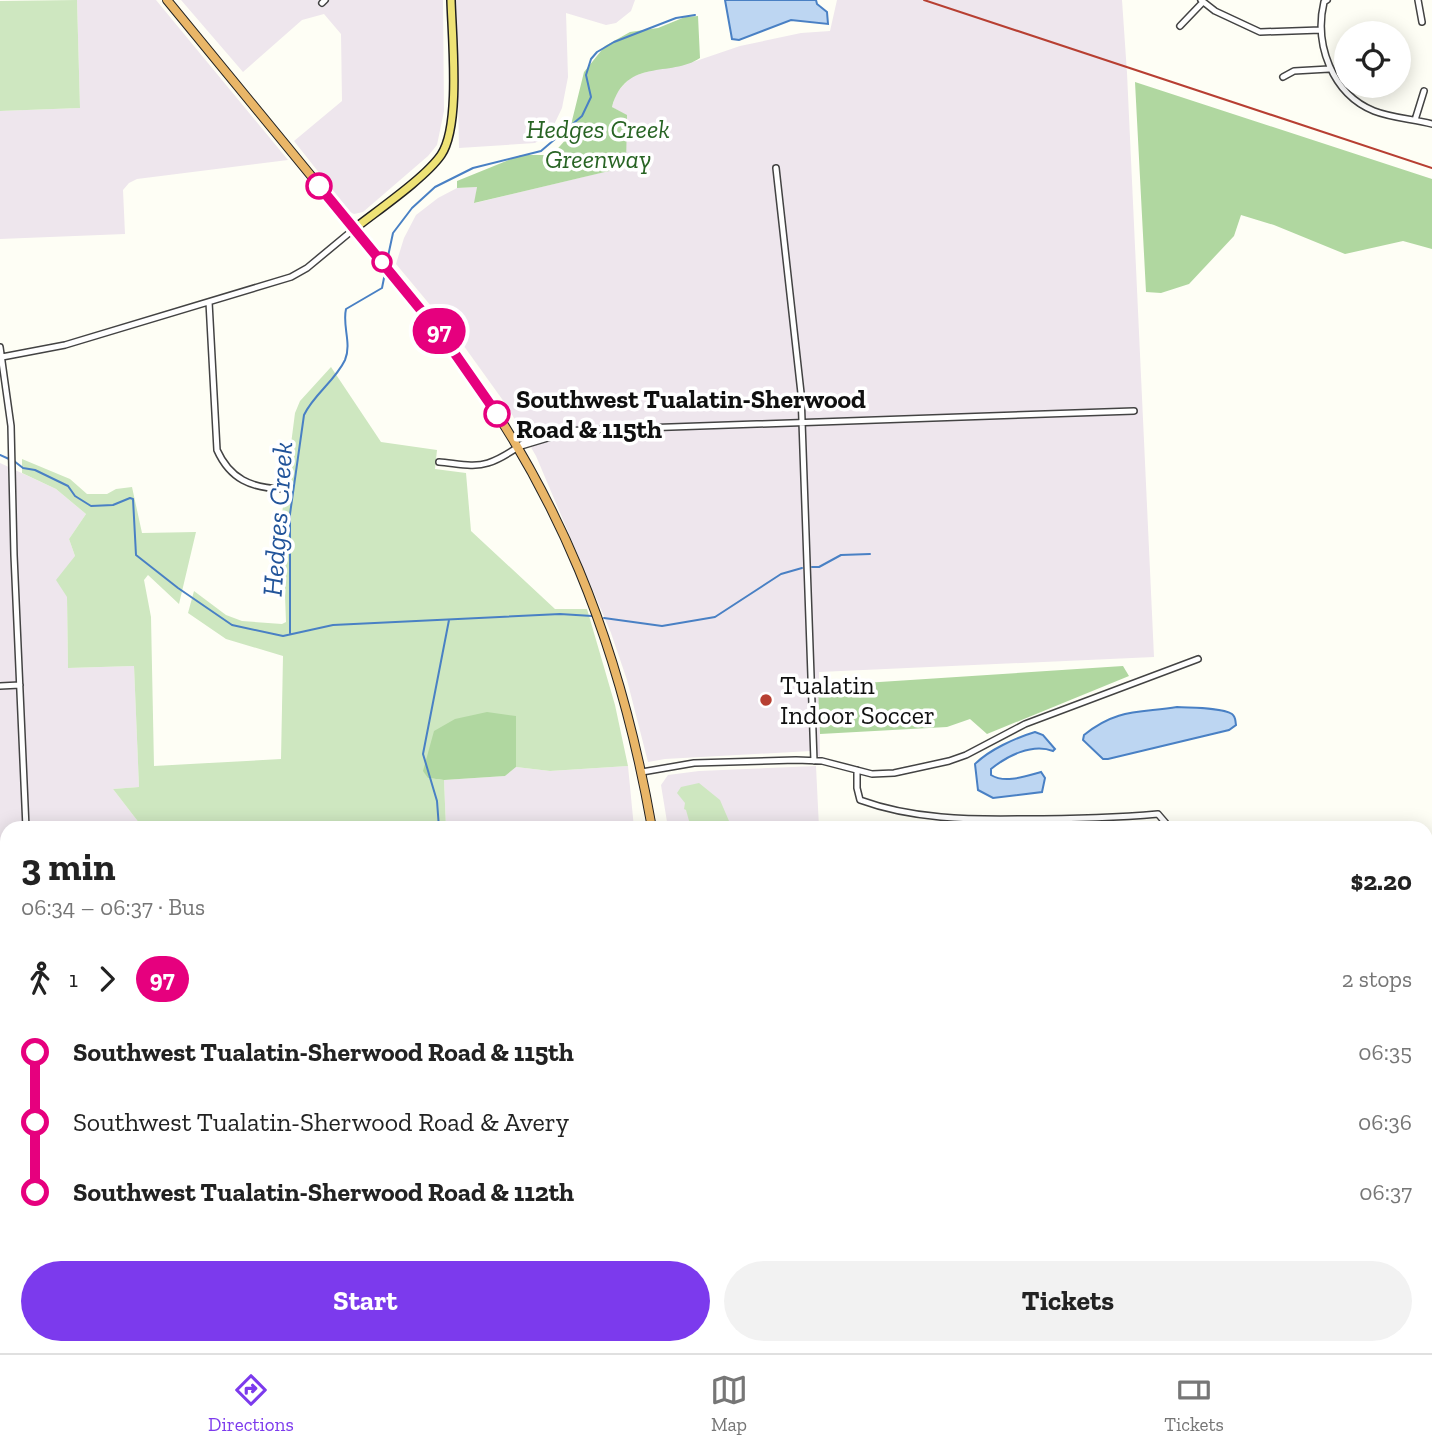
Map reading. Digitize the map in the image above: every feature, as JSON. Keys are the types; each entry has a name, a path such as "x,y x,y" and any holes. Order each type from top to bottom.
{"highway":[{"path":"166,0 456,354 519,447 565,537 593,601 619,679 642,772 651,821"}],"main road":[{"path":"354,229 436,161 447,143 452,105 451,0"}],"street":[{"path":"1327,0 1322,10 1321,30 1329,69 1342,88 1374,111 1432,124"},
{"path":"1419,0 1422,22"},
{"path":"1180,26 1202,1 1215,11 1260,32 1321,30"},
{"path":"1283,77 1294,71 1329,69"},
{"path":"1415,120 1424,91"},
{"path":"776,168 801,393 814,761"},
{"path":"2,358 65,345 296,275 354,229"},
{"path":"209,302 215,442 232,473 257,487 282,489"},
{"path":"0,347 12,449 26,821"},
{"path":"439,462 482,465 519,447 528,438 544,433 1134,411"},
{"path":"642,772 694,763 814,761 872,774 894,773 967,755 1024,724 1198,659"},
{"path":"0,686 20,685"},
{"path":"858,770 857,788 860,800 922,816 993,820 1094,819 1158,814 1164,821"}],"shaded area":[{"path":"77,0 156,0 288,160 137,179 123,190 125,234 0,239 0,111 80,108"},
{"path":"181,0 443,0 444,111 437,145 428,156 363,212 350,212 294,141 342,101 341,34 324,14 302,20 243,72"},
{"path":"456,0 635,0 631,11 616,23 606,25 566,13 568,77 562,108 550,133 535,143 459,148"},
{"path":"837,0 1122,0 1154,657 819,672 820,757 811,751 648,762 627,680 611,633 536,456 507,406 461,342 396,264 404,238 416,215 457,188 477,187 475,203 625,167 627,116 612,107 616,93 631,77 696,61 740,46 801,33 830,31"},
{"path":"0,463 56,489 86,514 69,539 75,556 67,597 68,668 134,666 139,787 113,789 138,821 0,821"},
{"path":"628,766 633,821 446,821 444,780 505,776 516,767 550,771"},
{"path":"816,766 819,821 667,821 661,785 668,775 699,771"}],"green space":[{"path":"77,0 80,108 0,111 0,1"},
{"name":"Hedges Creek Greenway","path":"698,16 700,58 688,64 638,75 627,81 619,91 612,107 627,115 626,167 474,203 477,187 457,188 457,181 521,155 552,155 568,137 584,72 605,46 630,32 658,28 685,17"},
{"path":"1135,82 1432,179 1432,249 1403,241 1345,254 1274,225 1241,215 1234,236 1189,284 1161,293 1146,292"},
{"path":"331,367 381,442 437,450 435,469 466,473 471,531 555,609 587,609 615,705 628,766 550,771 516,767 516,716 428,778 444,780 446,821 138,821 113,789 139,787 134,666 68,668 67,597 56,580 75,556 69,539 86,514 56,489 22,473 22,459 70,479 87,494 107,494 116,489 132,487 142,533 196,532 179,604 148,575 144,580 151,617 154,766 281,759 283,656 226,639 188,613 194,591 226,615 242,621 286,622 282,514 295,413 300,401"},
{"path":"1123,666 1129,676 987,734 970,719 947,727 820,734 818,686"},
{"path":"487,712 516,716 516,767 505,776 444,780 428,778 423,771 434,731 455,719"},
{"path":"699,783 720,800 729,821 689,821 684,809 685,803 677,793 681,787"}],"water":[{"path":"725,0 816,0 827,12 828,24 791,20 739,40 732,39"},
{"path":"1177,707 1227,712 1234,716 1236,725 1229,730 1108,759 1103,759 1083,740 1084,735 1096,726 1118,716"},
{"path":"1035,732 1043,735 1055,749 1020,752 991,769 991,775 1009,779 1041,772 1045,778 1042,792 993,798 978,790 975,764 1003,745"}],"waterway":[{"name":"Hedges Creek","path":"387,261 393,233 412,208 435,187 473,168 541,151 582,116 591,97 586,75 591,59 597,52 614,42 676,18 695,15"},
{"name":"Hedges Creek","path":"290,633 290,514 304,415 345,360 348,347 346,309 382,288 385,273"},
{"name":"Hedges Creek","path":"0,455 9,459"},
{"name":"Hedges Creek","path":"14,461 23,468 35,470 68,486 75,496 91,506 113,505 133,499 136,555 232,625 283,636 333,625 560,614 592,616"},
{"name":"Hedges Creek","path":"812,567 819,567 841,555 870,554"},
{"name":"Hedges Creek","path":"604,618 662,626 715,617 781,574 802,568"},
{"path":"438,821 437,801 423,754 449,620"}],"railway":[{"path":"924,0 1432,168"}],"bus line":[{"name":"97","path":"319,186 462,361 497,414"}],"place":[{"name":"Southwest Tualatin-Sherwood Road & 115th","path":"497,414"},
{"name":"Tualatin Indoor Soccer","path":"766,700"}]}
